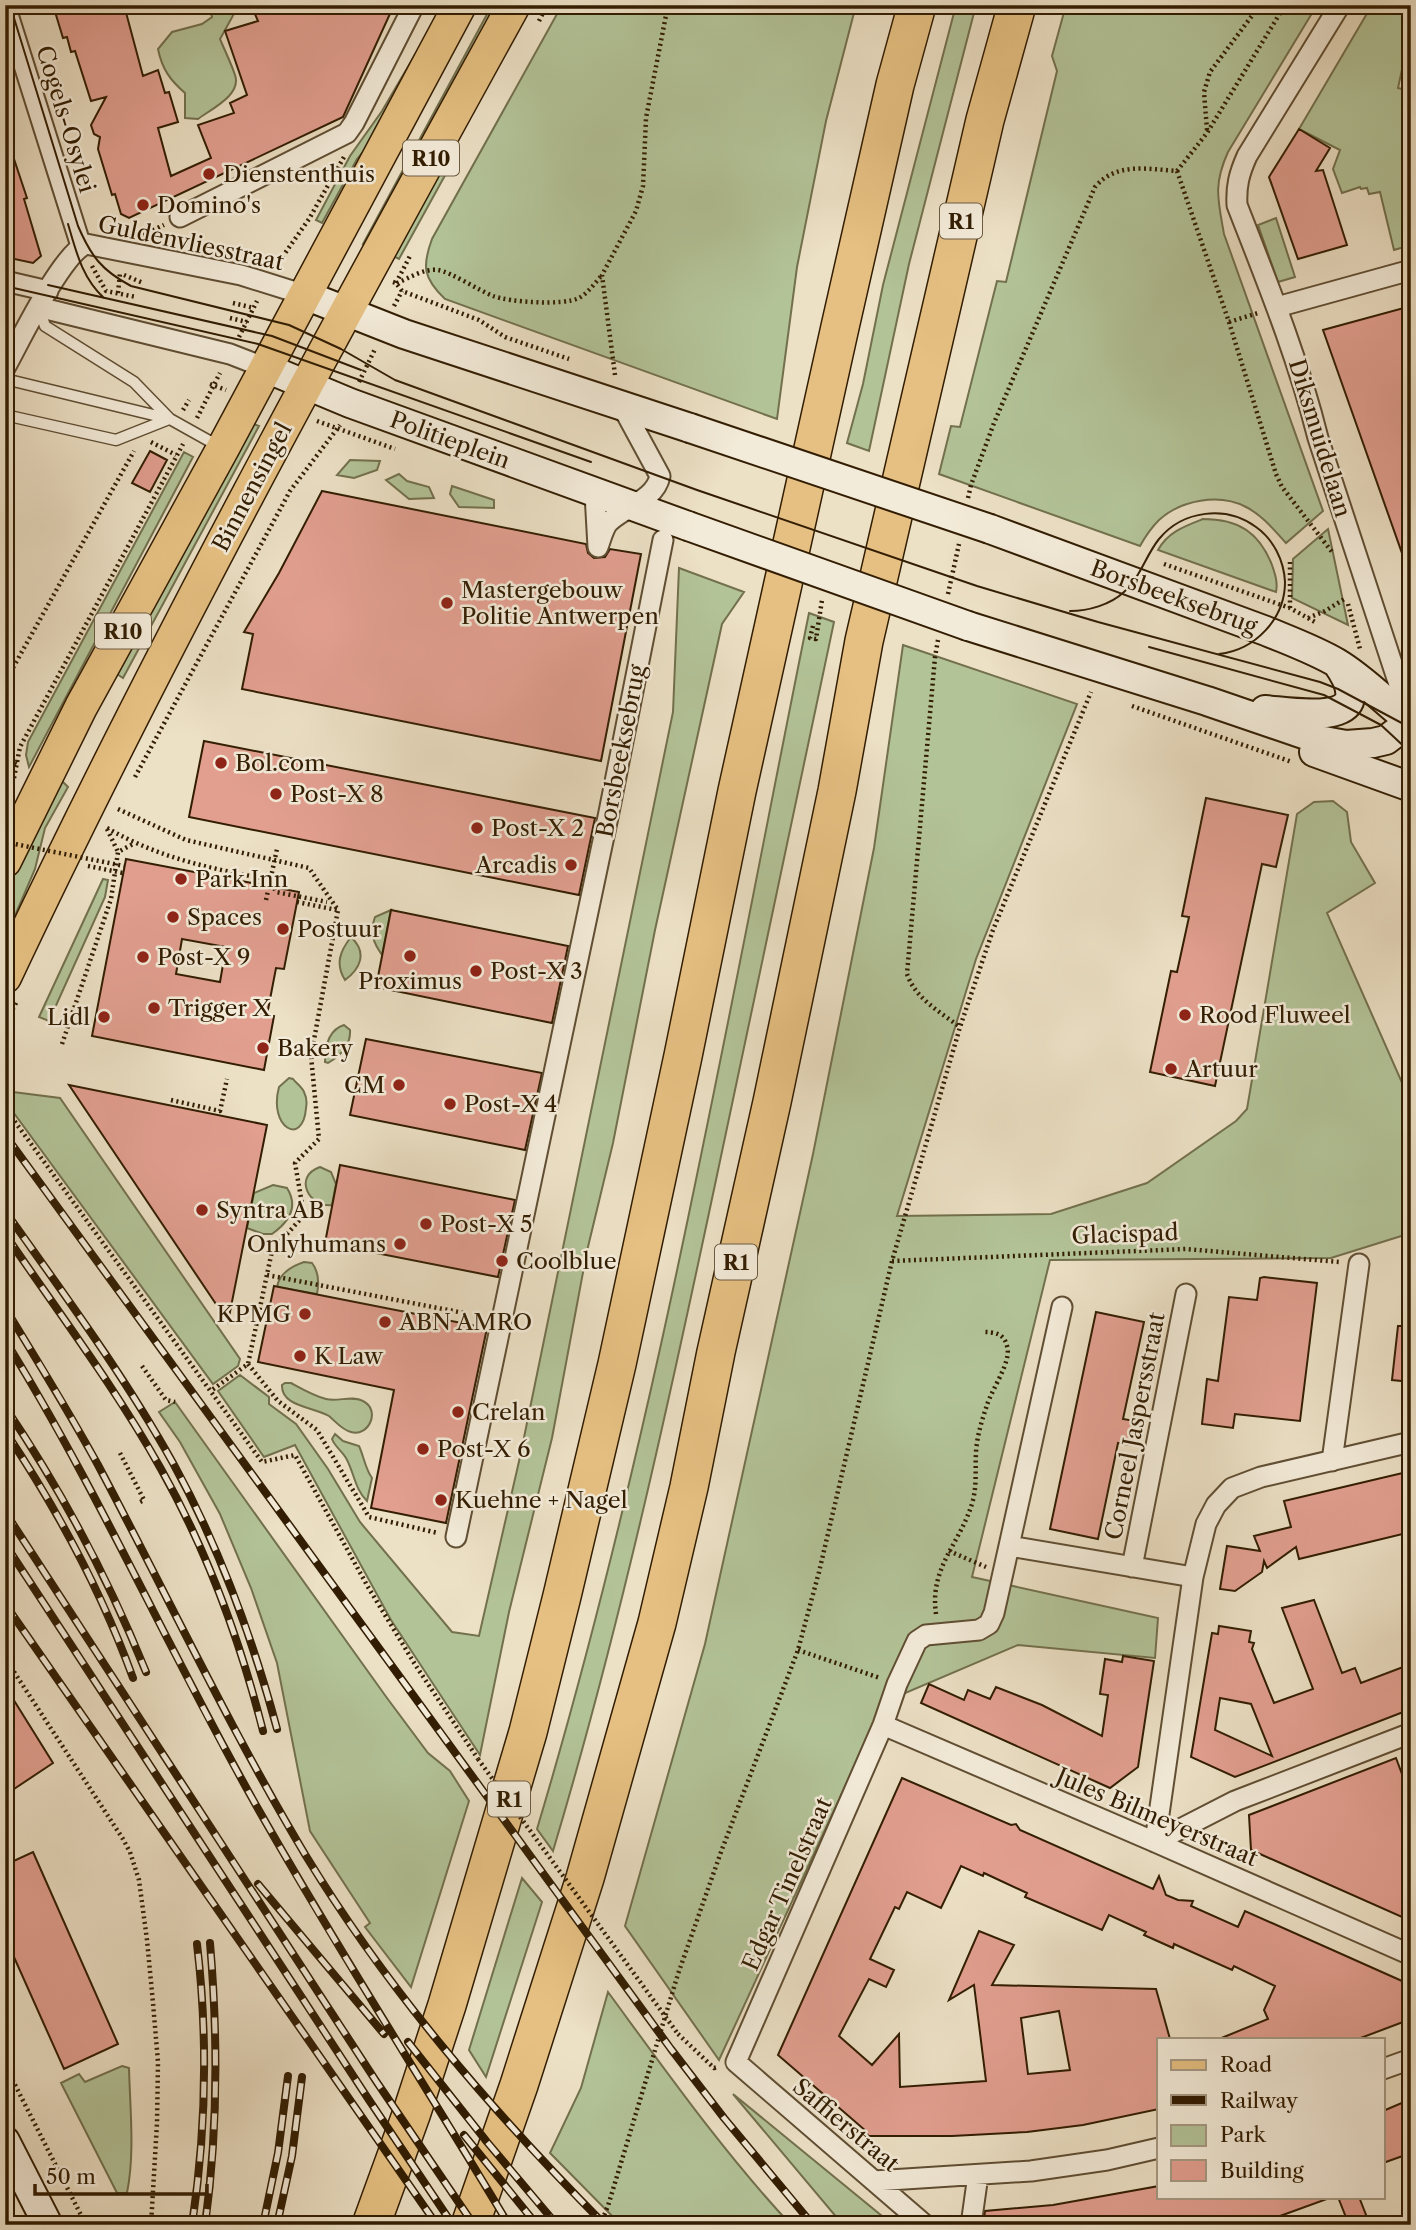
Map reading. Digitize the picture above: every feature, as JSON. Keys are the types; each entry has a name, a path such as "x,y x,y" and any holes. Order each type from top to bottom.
{"highway":[{"name":"R1","path":"371,2225 419,2091 493,1853 528,1732 578,1531 620,1350 737,790 895,85 917,5"},
{"name":"R1","path":"470,2225 523,2074 577,1903 657,1623 689,1487 826,845 863,641 985,120 1017,5"}],"main road":[{"name":"Binnensingel","path":"5,862 81,707 223,449 460,5"},
{"name":"Binnensingel","path":"11,988 75,828 161,657 514,5"}],"street":[{"name":"Cogels-Osylei","path":"5,5 81,246"},
{"path":"180,217 351,129 414,5"},
{"name":"Diksmuidelaan","path":"1340,5 1247,156 1239,174 1237,205 1306,390 1318,438 1411,721"},
{"name":"Guldenvliesstraat","path":"5,368 58,274 81,246 90,245 184,262 268,282 306,295"},
{"path":"1277,307 1411,270"},
{"path":"5,281 43,299 230,354 266,368"},
{"path":"306,295 384,326 622,406 660,476 658,485 635,508 608,522 598,547 595,494"},
{"name":"Politieplein","path":"266,368 350,403 688,526"},
{"name":"Borsbeeksebrug","path":"622,406 990,529 1266,631 1337,663 1411,721"},
{"path":"635,508 663,540 688,526 954,628 1220,706 1324,741 1359,745 1386,740 1411,721"},
{"name":"Borsbeeksebrug","path":"456,1537 663,540"},
{"path":"1220,706 1316,714 1338,710 1348,702 1351,691 1349,680 1337,663"},
{"path":"1220,706 1306,749 1411,787"},
{"path":"1332,1461 1359,1264"},
{"name":"Corneel Jaspersstraat","path":"1132,1567 1186,1294"},
{"path":"883,1725 897,1684 917,1641 938,1632 979,1630 989,1624 994,1614 1062,1307"},
{"path":"1155,1842 1194,1577 1206,1524 1216,1505 1232,1488 1261,1477 1411,1442"},
{"name":"Corneel Jaspersstraat","path":"1009,1546 1194,1577"},
{"name":"Jules Bilmeyerstraat","path":"883,1725 1411,1955"},
{"name":"Edgar Tinelstraat","path":"736,2062 883,1725"},
{"path":"1155,1842 1235,1801 1411,1733"},
{"path":"1384,2069 1411,2059"},
{"name":"Saffierstraat","path":"736,2062 925,2225"},
{"path":"5,2141 48,2225"},
{"path":"874,2181 1031,2171 1094,2162 1157,2148"},
{"path":"971,2225 978,2175"}],"lane":[{"path":"43,299 45,326 134,382 170,419"},
{"path":"5,379 170,419 223,449"},
{"path":"5,415 117,440 170,419"}],"path":[{"path":"578,362 505,337 479,320 402,291 396,283 426,271 439,270 493,296 518,302 565,301 577,299 586,293 602,275 636,211 643,186 646,118 667,5"},
{"path":"1207,133 1204,92 1210,72 1260,5"},
{"path":"1177,171 1207,133 1286,5"},
{"path":"1411,76 1411,86"},
{"path":"968,498 994,423 1094,187 1102,178 1127,168 1177,171"},
{"path":"1177,171 1229,322 1276,474 1282,487 1318,531 1335,557"},
{"path":"10,786 20,747 277,265"},
{"path":"118,293 120,273"},
{"path":"602,275 615,375 603,371"},
{"path":"106,290 136,297"},
{"path":"131,784 290,491 338,429 402,291"},
{"path":"233,303 254,308"},
{"path":"1229,322 1277,307"},
{"path":"230,318 247,322"},
{"path":"142,437 176,455"},
{"path":"5,682 136,447"},
{"path":"946,604 960,538"},
{"path":"1290,562 1290,608"},
{"path":"1344,587 1359,647"},
{"path":"813,626 810,638 816,639 823,596"},
{"path":"1308,618 1346,598"},
{"path":"954,628 935,657 907,974 919,995 960,1027"},
{"path":"600,2225 691,1937 798,1650 892,1261 960,1027 993,930 1091,692 1102,696"},
{"path":"1124,704 1303,765"},
{"path":"5,758 17,764"},
{"path":"101,838 118,809 186,841 309,868 338,910 311,1056 319,1139 295,1163 304,1215 272,1251 248,1364 212,1390"},
{"path":"107,828 134,844 180,861 270,880"},
{"path":"62,1044 111,899 118,852 107,828"},
{"path":"5,842 124,869 116,871 84,865"},
{"path":"118,852 134,844"},
{"path":"266,900 277,849"},
{"path":"80,872 89,856"},
{"path":"270,880 276,892 327,902"},
{"path":"297,902 338,910"},
{"path":"5,1024 11,988"},
{"path":"171,1100 220,1111 227,1079"},
{"path":"5,1108 262,1462 295,1455 368,1587 416,1666 478,1759 678,2034 714,2068 736,2062"},
{"name":"Glacispad","path":"892,1261 1186,1249 1359,1264"},
{"path":"267,1275 464,1313"},
{"path":"938,1632 934,1605 935,1586 941,1565 967,1518 974,1499 979,1432 995,1383 1008,1356 1007,1345 1002,1336 993,1332 982,1332"},
{"path":"248,1364 278,1401 317,1430 369,1517 456,1537"},
{"path":"142,1366 166,1400 175,1402"},
{"path":"120,1453 144,1500 140,1502"},
{"path":"949,1551 1003,1575"},
{"path":"798,1650 897,1684"},
{"path":"5,1658 130,1852 139,1880 156,2039 157,2123 151,2225"},
{"path":"5,2065 86,2225"},
{"path":"5,2214 11,2225"}],"green space":[{"path":"206,5 236,5 220,39 236,82 230,95 217,106 198,119 185,118 185,93 167,74 158,49 172,32 202,24 212,17"},
{"path":"492,5 500,5 368,245 363,244"},
{"path":"562,5 856,5 826,121 797,267 777,419 445,299 432,285 426,264 432,239"},
{"path":"956,5 976,5 909,264 869,451 847,443 863,384 883,285"},
{"path":"1066,5 1317,5 1228,152 1219,183 1224,234 1323,511 1286,543 1252,510 1224,500 1212,500 1189,503 1168,513 1153,526 1140,546 939,474 951,426 960,427 997,281 1006,282 1057,71 1052,56"},
{"path":"1372,5 1411,5 1411,28 1398,88 1411,91 1411,128 1407,145 1411,146 1411,245 1394,250 1380,192 1369,194 1367,188 1360,187 1342,193 1333,169 1340,150 1299,129"},
{"path":"433,24 373,140 357,159 322,223 316,220 350,156 382,111"},
{"path":"442,167 448,170 399,259 393,256"},
{"path":"1276,218 1295,277 1278,282 1258,225"},
{"path":"251,423 259,426 123,678 117,674"},
{"path":"184,452 193,457 29,767 26,755 28,742"},
{"path":"350,460 380,461 377,470 354,478 337,475"},
{"path":"399,474 407,481 429,487 434,498 409,499 386,480"},
{"path":"452,486 494,500 494,508 459,507 450,494"},
{"path":"1203,519 1237,525 1254,536 1272,565 1276,592 1158,550 1172,534"},
{"path":"1328,529 1348,625 1292,598 1293,559"},
{"path":"679,568 744,592 722,624 655,930 613,1143 587,1251 552,1438 509,1612 480,1755 391,1620 295,1445 264,1457 218,1391 240,1375 269,1397 269,1404 296,1424 328,1469 360,1522 452,1632 479,1636 520,1457 673,712"},
{"path":"809,613 834,622 664,1421 601,1680 553,1851 537,1829 618,1529 654,1377"},
{"path":"903,645 1077,704 976,959 897,1216 1051,1214 1147,1183 1236,1121 1247,1109 1297,814 1314,802 1333,801 1347,812 1351,842 1375,883 1327,913 1411,1103 1411,1233 1331,1258 1050,1260 972,1577 1158,1618 1155,1658 1018,1645 884,1702 719,2060 625,1926 705,1644 813,1154 874,848"},
{"path":"60,779 68,787 45,828 35,869 5,939 5,891"},
{"path":"103,879 108,880 105,897 49,1021 39,1017"},
{"path":"391,910 382,955 373,937 373,922 375,917"},
{"path":"351,937 361,955 355,971 345,980 340,968 340,958"},
{"path":"344,1025 350,1030 347,1045 337,1057 325,1062 331,1035"},
{"path":"289,1078 302,1088 306,1102 304,1120 299,1127 293,1129 287,1128 282,1122 277,1101 279,1087"},
{"path":"5,1091 60,1098 240,1359 238,1366 213,1384 5,1101"},
{"path":"320,1167 331,1172 336,1184 332,1205 317,1202 307,1191 307,1178"},
{"path":"273,1185 287,1188 290,1195 292,1208 287,1219 272,1234 263,1234 247,1228 254,1193"},
{"path":"304,1262 312,1263 316,1270 317,1294 277,1287 280,1278 287,1271"},
{"path":"291,1383 326,1399 363,1401 371,1410 370,1422 363,1431 348,1431 329,1416 287,1398 282,1385"},
{"path":"175,1402 387,1698 428,1753 450,1771 469,1801 411,1987 365,1927 370,1923 310,1831 277,1663 251,1588 220,1514 180,1442 159,1412"},
{"path":"335,1434 343,1441 359,1446 372,1478 367,1501 360,1492 346,1458 333,1442"},
{"path":"522,1878 542,1902 486,2077 469,2050"},
{"path":"608,1992 719,2140 791,2225 621,2225 550,2153 581,2088"},
{"path":"122,2066 129,2068 131,2162 127,2193 117,2193 61,2083 79,2074 85,2082"},
{"path":"733,2094 893,2225 843,2225"}],"building":[{"path":"53,5 124,5 143,76 158,70 165,93 169,92 178,122 158,128 171,176 211,158 198,125 234,113 230,103 247,95 225,31 258,21 251,5 356,5 370,12 373,5 394,5 343,117 129,218 121,214 115,194 112,195 98,149 100,137 94,134 91,125 106,97 91,101 75,51 71,52 67,37 63,38"},
{"path":"1299,129 1330,148 1316,171 1323,170 1347,245 1298,259 1269,177"},
{"path":"5,144 9,144 27,198 24,199 41,256 33,263 5,257"},
{"path":"1411,306 1411,573 1409,573 1323,330"},
{"path":"150,451 167,460 150,492 132,483"},
{"name":"Mastergebouw Politie Antwerpen","path":"322,491 586,544 588,553 594,558 605,557 610,549 641,554 601,761 242,689 253,634 244,632"},
{"path":"204,741 595,818 579,895 189,817"},
{"path":"1206,798 1288,815 1276,867 1262,864 1215,1086 1150,1072 1171,971 1177,972 1189,917 1182,916"},
{"name":"Post-X 9","path":"126,859 299,892 284,969 276,968 267,1015 274,1016 264,1070 92,1036","holes":["182,939 226,947 220,982 176,974"]},
{"name":"Post-X 3","path":"391,910 568,946 552,1023 376,987"},
{"name":"Post-X 4","path":"366,1039 542,1073 525,1150 350,1115"},
{"name":"Syntra AB","path":"69,1085 267,1125 228,1322"},
{"name":"Post-X 5","path":"340,1165 515,1200 498,1277 325,1243"},
{"path":"1260,1278 1317,1283 1300,1421 1235,1414 1233,1428 1202,1424 1207,1379 1218,1381 1229,1297 1257,1300"},
{"name":"Post-X 6","path":"274,1286 487,1328 446,1523 371,1508 394,1390 258,1362"},
{"path":"1096,1312 1144,1322 1123,1419 1135,1421 1130,1445 1118,1443 1098,1539 1050,1529"},
{"path":"1398,1326 1411,1326 1411,1382 1392,1380"},
{"path":"1411,1471 1411,1532 1299,1559 1296,1547 1267,1568 1264,1561 1262,1572 1235,1591 1220,1589 1227,1546 1260,1551 1254,1536 1291,1527 1284,1501"},
{"path":"1314,1600 1342,1673 1355,1668 1361,1683 1411,1664 1411,1709 1235,1777 1191,1757 1212,1633 1218,1634 1219,1626 1251,1631 1249,1642 1254,1643 1252,1649 1274,1703 1313,1689 1282,1608","holes":["1220,1698 1251,1704 1272,1756 1215,1730"]},
{"path":"1123,1656 1154,1661 1138,1767 1110,1788 921,1703 929,1684 964,1700 968,1690 990,1699 996,1687 1042,1705 1102,1736 1108,1695 1100,1694 1105,1659 1122,1662"},
{"path":"5,1686 53,1763 5,1795"},
{"path":"1396,1758 1402,1774 1411,1771 1411,1921 1251,1850 1249,1815"},
{"path":"902,1778 1011,1825 1016,1824 1020,1830 1153,1889 1159,1876 1166,1895 1178,1900 1193,1901 1191,1906 1238,1927 1245,1911 1411,1985 1411,2019 1361,2038 1221,2038 1268,2019 1264,2010 1275,1986 1234,1966 1232,1970 1174,1944 1173,1948 1109,1915 1102,1930 1025,1897 1027,1893 984,1873 983,1876 961,1866 941,1908 907,1892 899,1909 895,1907 870,1959 894,1970 886,1987 869,1979 839,2036 872,2065 899,2034 900,2087 986,2081 974,1985 949,2000 979,1931 1014,1945 992,1985 1156,1989 1170,2038 1157,2038 1157,2109 1083,2125 1027,2132 952,2136 868,2136 866,2131 778,2055","holes":["1059,2011 1070,2070 1028,2074 1021,2018"]},
{"path":"33,1852 118,2044 64,2069 5,1937 5,1865"},
{"path":"1411,2099 1411,2153 1384,2163 1384,2111"},
{"path":"1157,2186 1157,2198 1327,2199 1255,2225 983,2225 985,2211 1053,2205"},
{"path":"1338,2198 1359,2198 1370,2225 1349,2225"}],"tram line":[{"path":"10,5 78,226 104,268 131,286 289,325 341,349 395,380 697,490 977,586 1320,682 1411,728"},
{"path":"68,224 85,273 104,298"},
{"path":"48,285 272,336 361,370"},
{"path":"5,286 258,344 591,462"},
{"path":"1070,611 1098,606 1118,597 1130,586 1159,539 1180,522 1205,514 1232,516 1256,527 1272,544 1280,558 1284,574 1284,596 1274,620 1256,639 1232,651 1219,654"},
{"path":"1149,647 1324,695 1381,725 1411,753"}],"railway":[{"path":"5,1135 671,2049 813,2225"},
{"path":"5,1211 114,1366 190,1495 233,1593 257,1660 277,1729"},
{"path":"5,1234 125,1409 178,1500 221,1597 244,1663 263,1731"},
{"path":"5,1308 87,1445 251,1760 338,1906 372,1955 445,2049 523,2139 605,2225"},
{"path":"5,1340 73,1457 261,1814 509,2225"},
{"path":"5,1407 83,1536 146,1672"},
{"path":"5,1431 76,1551 107,1613 133,1678"},
{"path":"5,1512 376,2081 474,2225"},
{"path":"5,1544 453,2225"},
{"path":"5,1604 437,2225"},
{"path":"258,1884 384,2034"},
{"path":"205,2225 215,2084 210,1943"},
{"path":"192,2225 204,2084 203,2014 197,1944"},
{"path":"408,2042 557,2225"},
{"path":"263,2225 278,2153 288,2076"},
{"path":"277,2225 292,2156 302,2077"},
{"path":"464,2135 537,2225"}],"place":[{"name":"Dienstenthuis","path":"209,174"},
{"name":"Domino's","path":"143,205"},
{"name":"Mastergebouw Politie Antwerpen","path":"447,603"},
{"name":"Bol.com","path":"221,763"},
{"name":"Post-X 8","path":"276,794"},
{"name":"Post-X 2","path":"477,828"},
{"name":"Arcadis","path":"571,865"},
{"name":"Park Inn","path":"181,879"},
{"name":"Spaces","path":"173,917"},
{"name":"Postuur","path":"283,929"},
{"name":"Proximus","path":"410,956"},
{"name":"Post-X 9","path":"143,957"},
{"name":"Post-X 3","path":"476,971"},
{"name":"Trigger X","path":"154,1008"},
{"name":"Rood Fluweel","path":"1185,1015"},
{"name":"Lidl","path":"104,1017"},
{"name":"Bakery","path":"263,1048"},
{"name":"Artuur","path":"1171,1069"},
{"name":"CM","path":"399,1085"},
{"name":"Post-X 4","path":"450,1104"},
{"name":"Syntra AB","path":"202,1210"},
{"name":"Post-X 5","path":"426,1224"},
{"name":"Onlyhumans","path":"400,1244"},
{"name":"Coolblue","path":"502,1261"},
{"name":"KPMG","path":"305,1314"},
{"name":"ABN AMRO","path":"385,1322"},
{"name":"K Law","path":"300,1356"},
{"name":"Crelan","path":"458,1412"},
{"name":"Post-X 6","path":"423,1449"},
{"name":"Kuehne + Nagel","path":"441,1500"}]}
